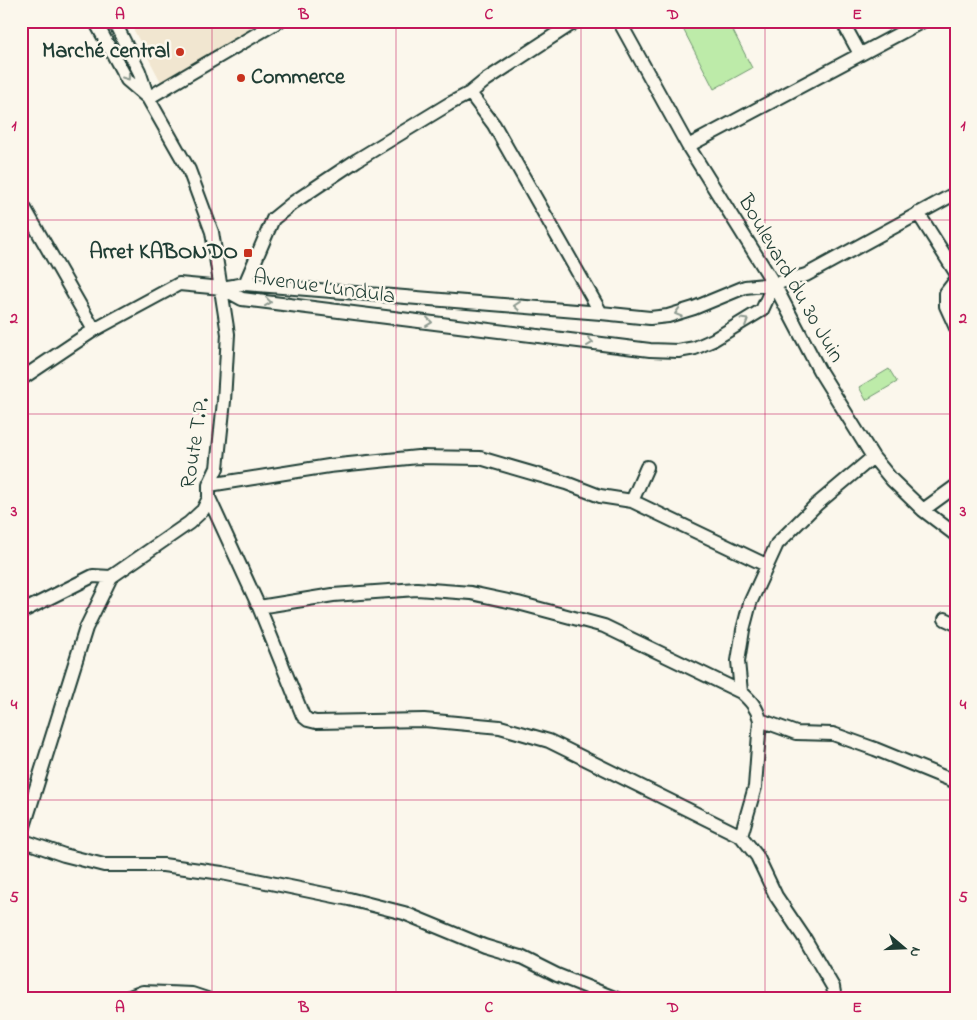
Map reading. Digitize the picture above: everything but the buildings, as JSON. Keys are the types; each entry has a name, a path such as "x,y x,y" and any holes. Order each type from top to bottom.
{"street":[{"name":"Route T.P.","path":"94,21 127,80 148,98"},
{"name":"Route T.P.","path":"21,838 86,628 111,577 189,523 202,510 209,498 209,485 217,468 228,334 212,232 188,170 148,98 139,71 114,21"},
{"path":"148,98 259,26 279,21"},
{"path":"245,284 273,219 294,202 357,160 470,93 486,80 576,21"},
{"name":"Boulevard du 30 Juin","path":"619,21 688,146 774,284 819,370 873,458 892,480 923,510 956,535"},
{"path":"842,21 860,54"},
{"path":"688,146 923,21"},
{"path":"470,93 494,125 601,312"},
{"name":"Avenue Lundula","path":"222,288 245,284 601,312 650,318 668,316 694,308 745,287 774,284 806,274 956,193"},
{"path":"21,202 94,330"},
{"path":"918,213 956,273"},
{"path":"956,280 946,293 948,314 956,328"},
{"path":"21,379 94,330 179,284 222,288"},
{"name":"Avenue Lundula","path":"222,288 242,299 640,349 678,351 694,348 713,340 762,310 774,284"},
{"path":"209,485 329,466 418,457 480,458 566,483 586,492 632,501 766,565"},
{"path":"741,692 738,661 743,630 750,604 776,544 816,505 873,458"},
{"path":"632,501 647,467"},
{"path":"923,510 956,486"},
{"path":"209,498 259,607 303,716 308,720 324,722 424,720 500,727 549,740 740,836 758,856 776,896 805,938 833,988 835,999"},
{"path":"21,612 94,576 111,577"},
{"path":"259,607 333,595 417,589 471,593 518,603 604,626 741,692 753,702 760,720 756,787 740,836"},
{"path":"760,720 796,733 833,734 956,782"},
{"path":"21,838 64,855 104,865 163,865 222,874 349,899 404,913 484,946 521,957 558,975 617,999"},
{"path":"124,999 143,992 192,994 208,999"}],"shaded area":[{"name":"Marché central","path":"129,21 267,21 162,84"}],"green space":[{"path":"679,21 728,21 752,68 714,89"},
{"path":"889,369 897,382 866,400 859,387"}],"place":[{"name":"Marché central","path":"180,52"},
{"name":"Commerce","path":"241,78"},
{"name":"Arret KABONDO","path":"248,253"}]}
